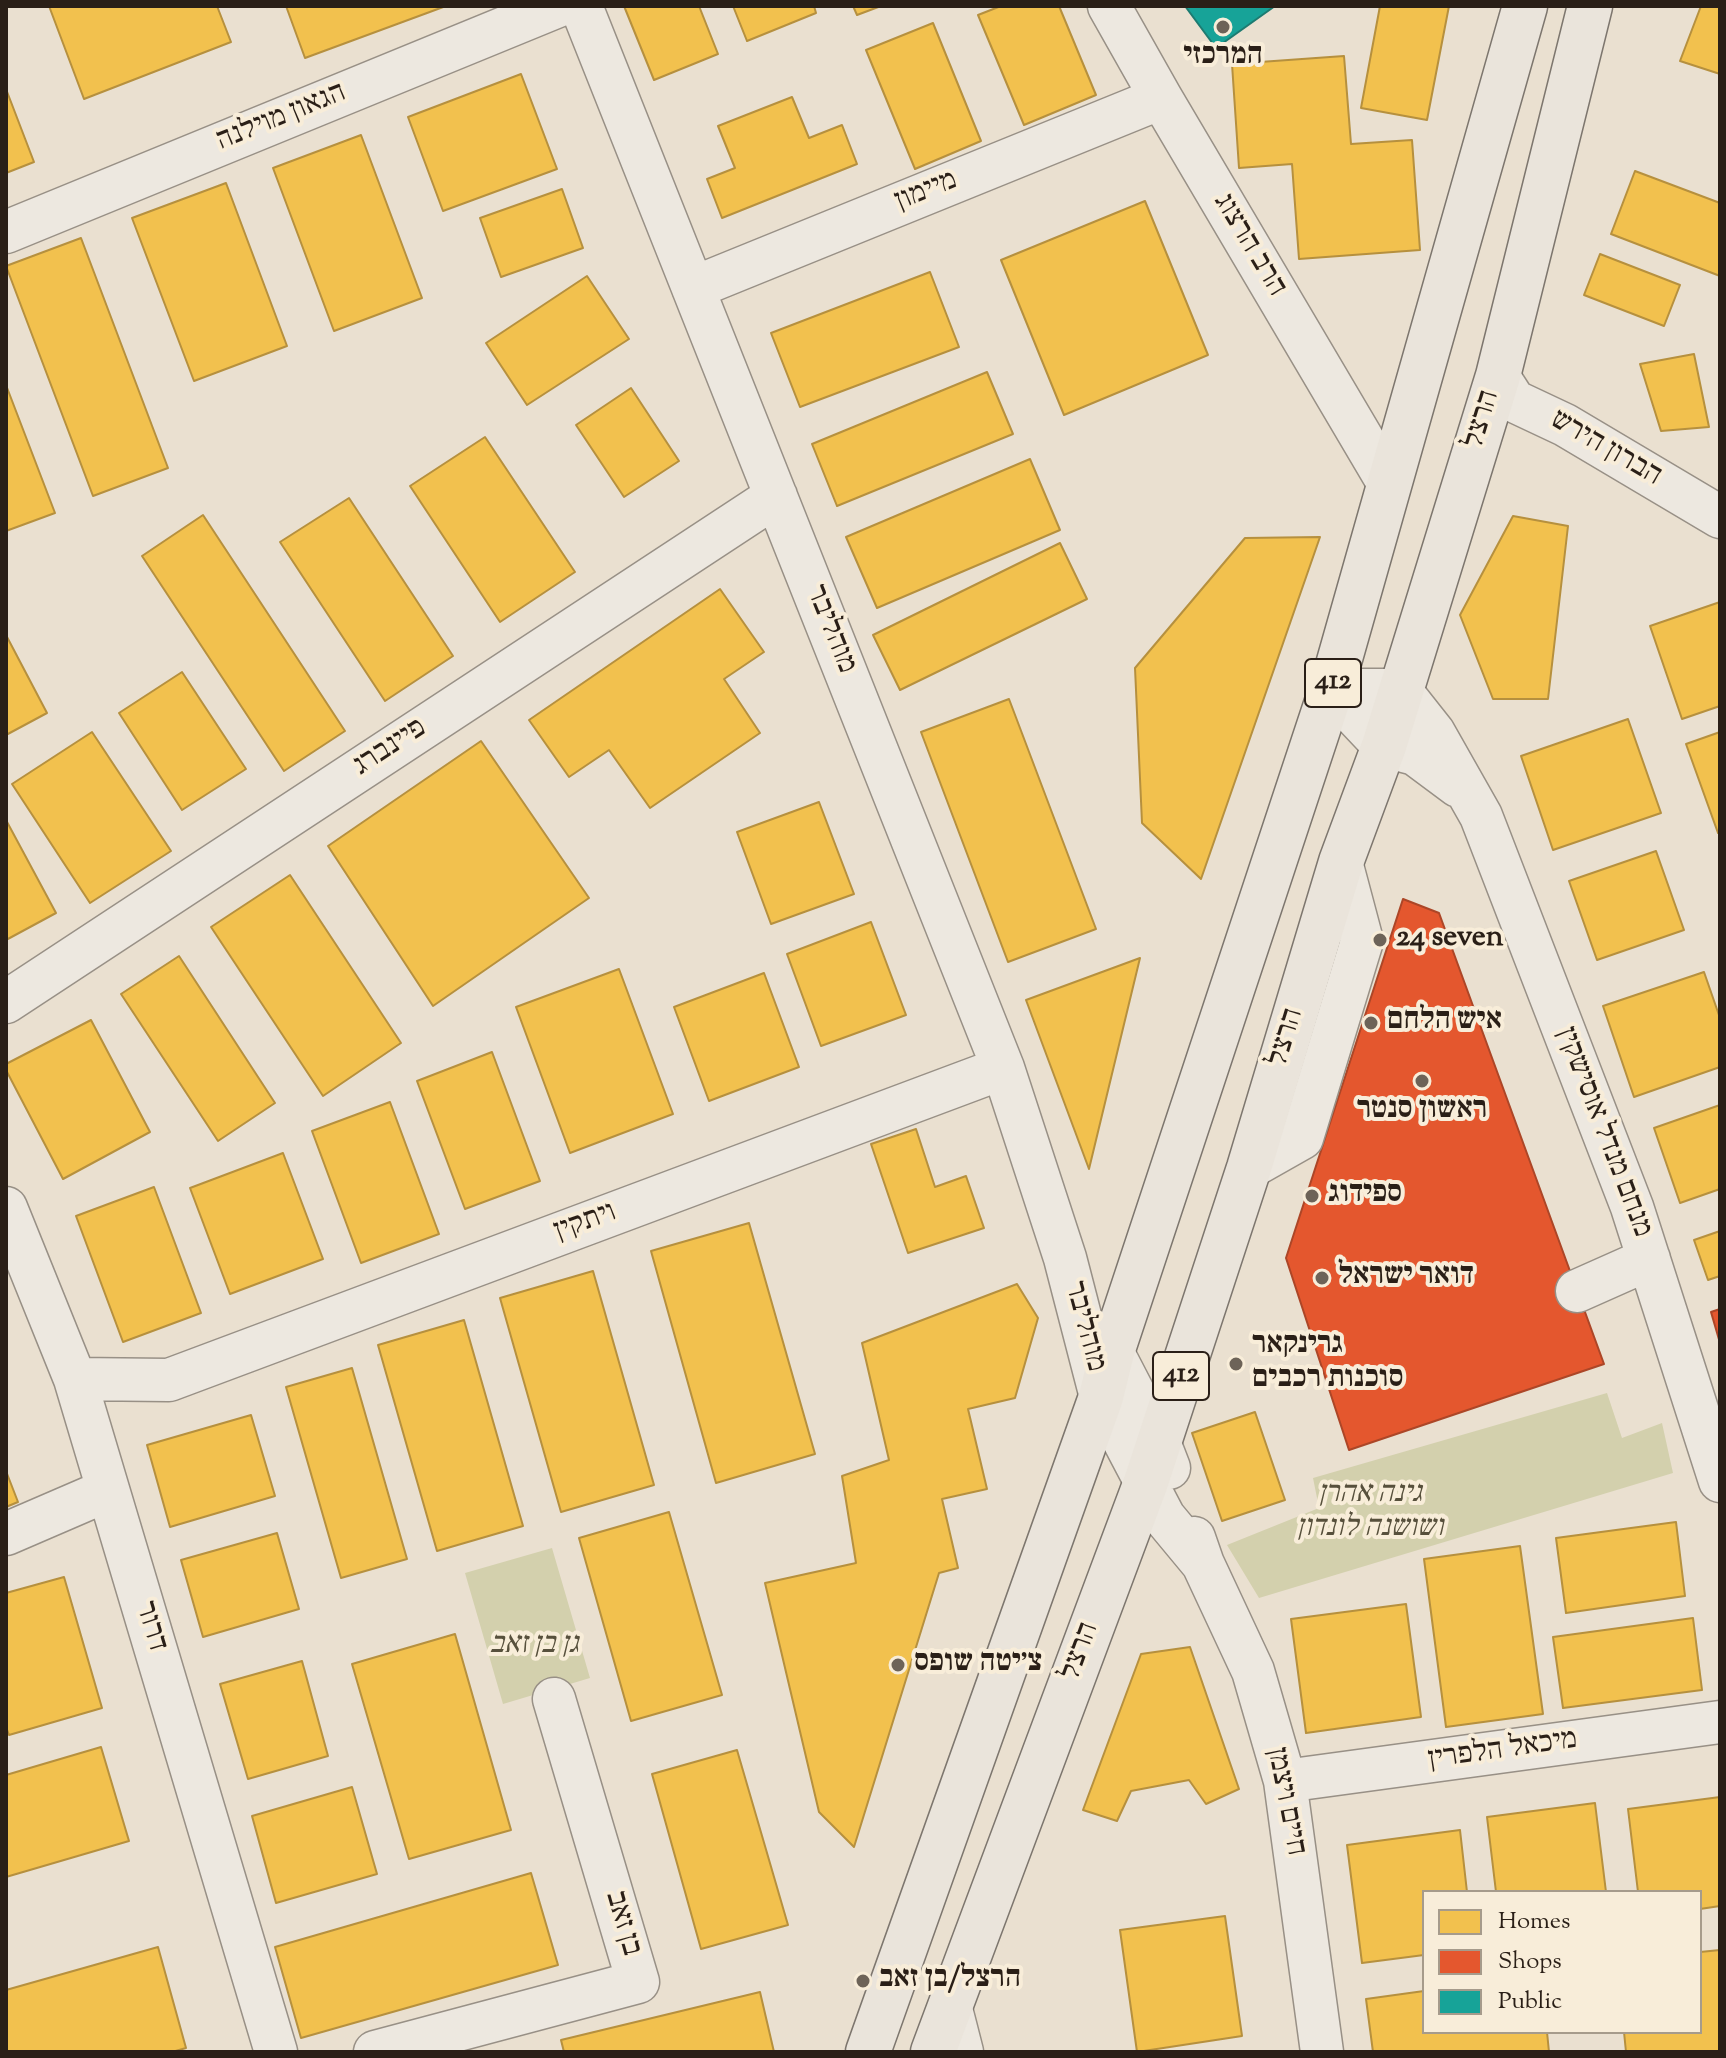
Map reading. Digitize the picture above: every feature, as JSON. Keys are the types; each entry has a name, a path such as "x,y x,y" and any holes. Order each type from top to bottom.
{"main road":[{"name":"412","path":"868,2052 1101,1397 1112,1352 1331,690 1525,6"},
{"name":"הרצל","path":"933,2052 1152,1462 1249,1168 1341,862 1384,746 1498,376 1590,6"}],"street":[{"name":"הגאון מוילנה","path":"6,232 558,6"},
{"name":"מוהליבר","path":"581,6 1003,1068 1065,1258 1101,1397"},
{"name":"הרב הרצוג","path":"1109,6 1389,484"},
{"name":"מיימון","path":"693,288 1161,98"},
{"name":"הברון הירש","path":"1498,376 1514,401 1565,425 1720,517"},
{"name":"פיינברג","path":"6,1002 776,496"},
{"path":"1331,690 1400,690"},
{"name":"מנחם מנדל אוסישקין","path":"1331,690 1384,746 1415,754 1465,791"},
{"name":"מנחם מנדל אוסישקין","path":"1400,690 1434,733 1485,828 1632,1207 1713,1432 1720,1481"},
{"name":"ויתקין","path":"90,1429 169,1380 1003,1068"},
{"name":"דרור","path":"6,1208 75,1379 276,2052"},
{"name":"מוהליבר","path":"1065,1258 1112,1352"},
{"path":"1577,1291 1649,1259"},
{"name":"חיים ויצמן","path":"1112,1352 1152,1462 1164,1517 1203,1564 1253,1671 1285,1781 1322,2052"},
{"name":"ויתקין","path":"75,1379 169,1380"},
{"name":"חיים ויצמן","path":"1101,1397 1152,1462"},
{"path":"6,1534 108,1490"},
{"path":"61,1510 121,1534"},
{"path":"1116,1560 1150,1540 1175,1545 1203,1564"},
{"name":"בן זאב","path":"375,2052 638,1982 554,1699"},
{"name":"מיכאל הלפרין","path":"1285,1781 1720,1722"},
{"path":"950,2005 962,2052"}],"green space":[{"name":"גינה אהרן ושושנה לונדון","path":"1607,1393 1622,1438 1662,1423 1673,1473 1259,1598 1227,1545 1319,1508 1313,1478"},
{"name":"גן בן זאב","path":"552,1548 590,1678 503,1704 465,1573"}],"building: Homes":[{"path":"49,6 217,6 231,42 84,99"},
{"path":"286,6 446,6 305,58"},
{"path":"624,6 699,6 718,54 654,80"},
{"path":"733,6 814,6 816,13 747,41"},
{"path":"853,6 881,6 857,15"},
{"path":"1001,6 1059,6 1096,95 1024,125 978,15"},
{"path":"1380,6 1449,6 1427,120 1361,108"},
{"path":"1701,6 1720,6 1720,74 1680,61"},
{"path":"933,23 981,141 915,169 866,50"},
{"path":"1344,56 1351,144 1412,140 1420,250 1299,259 1292,164 1239,168 1232,64"},
{"path":"521,74 557,169 443,211 408,117"},
{"path":"6,89 34,162 6,173"},
{"path":"792,97 809,138 842,125 857,164 722,218 707,179 735,168 718,126"},
{"path":"361,135 422,298 334,331 273,168"},
{"path":"1635,171 1720,203 1720,276 1611,234"},
{"path":"226,183 287,346 194,381 132,218"},
{"path":"562,189 583,248 501,277 480,218"},
{"path":"1145,201 1208,355 1064,415 1001,260"},
{"path":"81,238 168,468 93,496 6,266"},
{"path":"1600,254 1680,285 1664,326 1584,295"},
{"path":"930,272 959,347 800,407 771,333"},
{"path":"587,276 629,339 527,405 486,343"},
{"path":"1694,354 1709,427 1661,431 1640,364"},
{"path":"987,372 1013,434 837,506 812,444"},
{"path":"6,385 55,513 6,531"},
{"path":"631,388 679,461 624,497 576,425"},
{"path":"485,437 575,572 500,622 410,486"},
{"path":"1030,459 1060,530 877,608 846,537"},
{"path":"349,498 453,656 385,701 280,542"},
{"path":"203,515 345,731 284,771 142,556"},
{"path":"1513,516 1568,526 1548,699 1493,699 1460,615"},
{"path":"1320,537 1201,879 1142,823 1135,668 1245,538"},
{"path":"1060,543 1087,599 900,690 873,635"},
{"path":"720,589 764,652 724,679 760,733 650,808 609,750 569,777 529,720"},
{"path":"1720,602 1720,706 1682,719 1650,626"},
{"path":"6,635 47,713 6,735"},
{"path":"182,672 246,769 182,810 119,713"},
{"path":"1009,699 1096,929 1008,962 921,732"},
{"path":"1628,719 1661,813 1553,850 1521,756"},
{"path":"92,732 171,851 90,903 12,784"},
{"path":"1720,732 1720,832 1718,833 1686,744"},
{"path":"481,741 589,898 433,1006 328,846"},
{"path":"819,802 854,894 771,924 737,832"},
{"path":"6,820 56,913 6,940"},
{"path":"1656,851 1684,930 1597,960 1569,881"},
{"path":"290,875 401,1043 323,1096 211,927"},
{"path":"871,922 906,1015 821,1046 787,954"},
{"path":"179,956 275,1103 218,1141 121,994"},
{"path":"1140,958 1089,1169 1026,1000"},
{"path":"619,969 673,1114 570,1153 516,1007"},
{"path":"1704,972 1720,1018 1720,1067 1634,1097 1603,1006"},
{"path":"764,973 799,1067 709,1101 674,1007"},
{"path":"91,1020 150,1132 63,1179 6,1070 6,1064"},
{"path":"492,1052 540,1181 465,1209 417,1081"},
{"path":"390,1102 439,1234 361,1263 312,1131"},
{"path":"1720,1105 1720,1189 1680,1203 1654,1128"},
{"path":"916,1129 935,1187 966,1176 984,1228 908,1253 871,1144"},
{"path":"283,1153 323,1259 230,1294 190,1188"},
{"path":"154,1187 201,1313 123,1342 76,1216"},
{"path":"749,1223 815,1454 716,1483 651,1251"},
{"path":"1720,1231 1720,1276 1708,1280 1694,1240"},
{"path":"593,1271 654,1485 561,1512 500,1298"},
{"path":"1017,1284 1038,1318 1015,1398 968,1409 987,1489 942,1499 958,1568 939,1573 854,1847 819,1812 765,1583 856,1563 842,1476 889,1460 862,1343"},
{"path":"464,1320 523,1526 437,1551 378,1345"},
{"path":"352,1368 407,1559 341,1578 286,1387"},
{"path":"1255,1412 1285,1500 1222,1521 1192,1433"},
{"path":"251,1415 275,1496 170,1527 147,1445"},
{"path":"6,1471 18,1502 6,1507"},
{"path":"669,1512 722,1695 631,1721 579,1538"},
{"path":"1676,1522 1685,1596 1566,1613 1556,1538"},
{"path":"277,1533 299,1609 203,1637 181,1560"},
{"path":"1520,1546 1543,1714 1446,1727 1424,1559"},
{"path":"64,1577 102,1708 9,1735 6,1727 6,1593"},
{"path":"1406,1604 1421,1717 1306,1733 1291,1619"},
{"path":"1693,1618 1702,1690 1563,1708 1553,1637"},
{"path":"455,1634 511,1830 409,1859 352,1664"},
{"path":"1190,1647 1239,1789 1206,1804 1189,1780 1131,1791 1117,1821 1083,1810 1141,1654"},
{"path":"302,1661 328,1756 248,1779 220,1684"},
{"path":"101,1747 129,1841 6,1877 6,1775"},
{"path":"737,1750 788,1925 701,1949 652,1774"},
{"path":"352,1787 377,1874 276,1903 252,1816"},
{"path":"1720,1797 1720,1906 1702,1909 1702,1890 1638,1890 1628,1809"},
{"path":"1595,1803 1606,1890 1496,1890 1487,1817"},
{"path":"1460,1830 1467,1890 1422,1890 1422,1955 1362,1963 1347,1845"},
{"path":"531,1873 558,1965 301,2038 275,1947"},
{"path":"1225,1916 1242,2036 1137,2052 1120,1930"},
{"path":"158,1947 186,2048 172,2052 6,2052 6,1990"},
{"path":"1720,1950 1720,2052 1626,2052 1624,2034 1702,2034 1702,1952"},
{"path":"1422,1991 1422,2034 1547,2034 1549,2052 1373,2052 1366,1999"},
{"path":"760,1992 774,2052 564,2052 561,2040"}],"building: Shops":[{"name":"ראשון סנטר","path":"1403,899 1439,913 1604,1364 1349,1450 1286,1258"},
{"path":"1720,1309 1720,1343 1711,1312"}],"building: Public":[{"name":"המרכזי","path":"1185,6 1275,6 1216,48"}],"place":[{"name":"המרכזי","path":"1223,27"},
{"name":"24 seven","path":"1380,940"},
{"name":"איש הלחם","path":"1371,1023"},
{"name":"ראשון סנטר","path":"1422,1081"},
{"name":"ספידוג","path":"1312,1196"},
{"name":"דואר ישראל","path":"1322,1278"},
{"name":"גרינקאר סוכנות רכבים","path":"1236,1364"},
{"name":"צ׳יטה שופס","path":"898,1665"},
{"name":"הרצל/בן זאב","path":"863,1981"}]}
